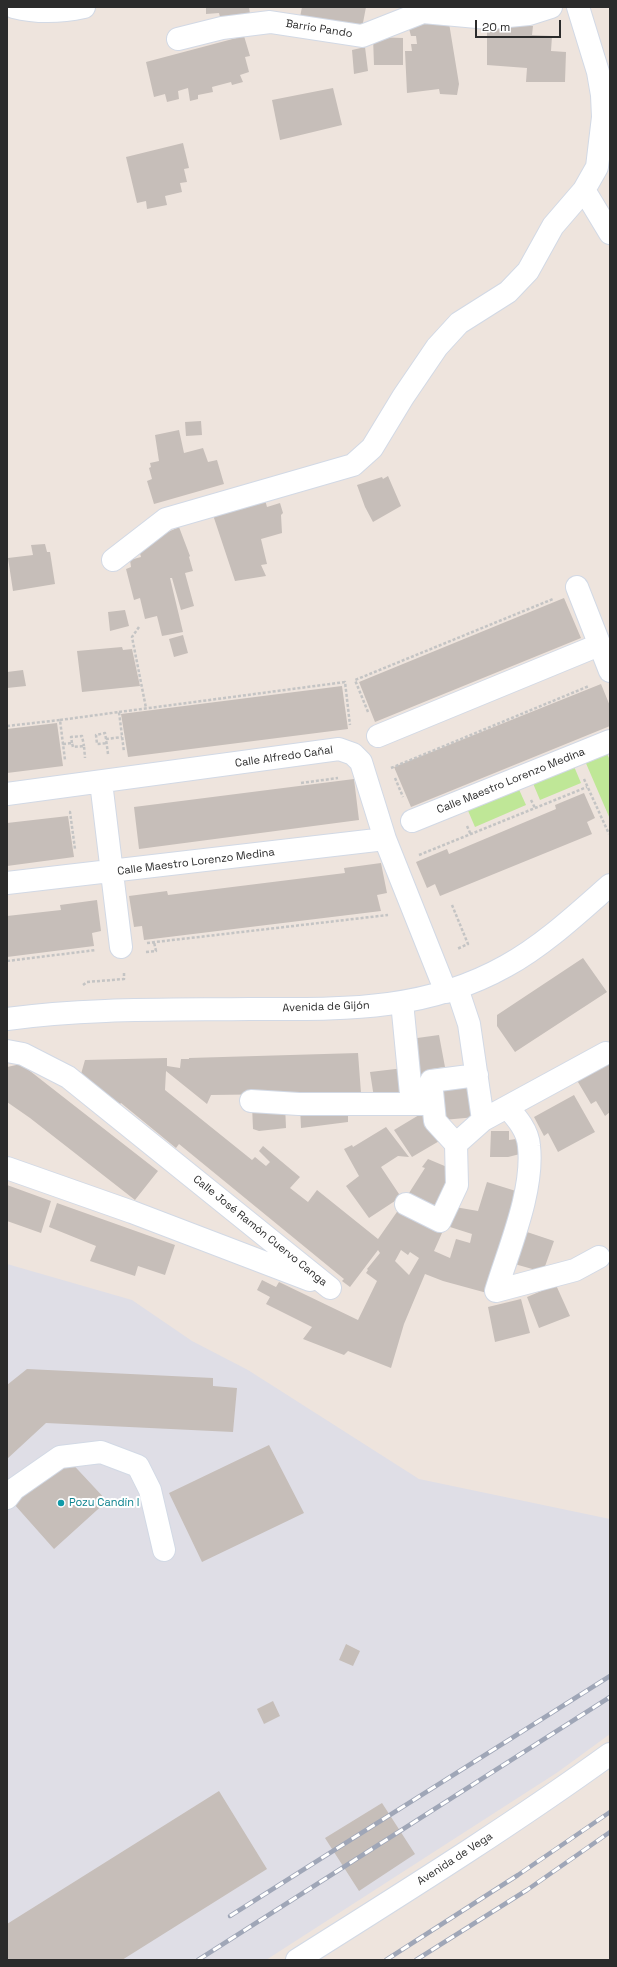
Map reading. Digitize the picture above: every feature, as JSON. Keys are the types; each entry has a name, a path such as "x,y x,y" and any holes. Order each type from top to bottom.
{"street":[{"path":"14,7 40,11 64,11 84,7"},
{"name":"Barrio Pando","path":"178,39 222,28 270,22 362,36 423,12 450,11 488,18 551,7"},
{"path":"113,560 166,519 353,465 372,448 403,397 437,346 459,322 508,292 528,271 553,226 584,190 597,167 603,117 602,95 598,72 578,7"},
{"path":"584,190 610,233"},
{"path":"568,592 600,645 603,677"},
{"path":"378,736 600,645"},
{"name":"Calle Maestro Lorenzo Medina","path":"412,821 610,740"},
{"path":"346,751 361,762 366,774 385,839 452,990 469,1024 483,1120"},
{"name":"Calle Alfredo Cañal","path":"7,794 346,751"},
{"path":"100,782 113,872 131,945"},
{"name":"Calle Maestro Lorenzo Medina","path":"7,883 79,876 385,839"},
{"name":"Avenida de Gijón","path":"7,1019 105,1012 350,1009 420,999 452,990 507,966 560,929 610,885"},
{"path":"402,1002 423,1104 435,1121 456,1144 456,1185 440,1222 406,1204"},
{"name":"Calle José Ramón Cuervo Canga","path":"7,1051 23,1054 68,1077 330,1288 132,1212 7,1168"},
{"path":"456,1144 483,1120 606,1053"},
{"path":"423,1104 431,1081 477,1075"},
{"path":"251,1101 299,1104 423,1104"},
{"path":"507,1107 520,1122 529,1146 528,1189 496,1291 575,1270 599,1257"},
{"path":"7,1498 14,1489 60,1457 101,1452 138,1466 150,1490 164,1550"},
{"name":"Avenida de Vega","path":"297,1960 438,1871 610,1754"}],"path":[{"path":"378,736 355,680 568,592"},
{"path":"139,627 132,637 146,708"},
{"path":"412,821 391,767 603,677"},
{"path":"7,726 345,682 346,751"},
{"path":"118,712 128,778"},
{"path":"60,720 68,786"},
{"path":"106,739 105,733 96,735 97,744 106,743"},
{"path":"72,743 71,737 82,736 84,746"},
{"path":"574,755 609,834"},
{"path":"295,783 366,774"},
{"path":"412,858 587,787"},
{"path":"62,813 70,812 79,876"},
{"path":"452,905 468,944 452,950"},
{"path":"7,961 154,942 392,915"},
{"path":"154,942 156,951"}],"shaded area":[{"path":"7,1264 132,1300 192,1341 248,1370 419,1479 610,1519 610,1734 558,1772 266,1960 7,1960"}],"green space":[{"path":"606,752 610,760 610,819 585,761"},
{"path":"573,764 581,783 540,800 532,781"},
{"path":"517,785 526,805 475,827 466,806"}],"building":[{"path":"206,7 249,7 250,14 220,17 219,13 206,14"},
{"path":"302,7 366,7 362,28 300,17"},
{"path":"421,22 449,23 459,84 457,95 440,94 439,89 407,93 405,51 412,51 411,44 417,44 416,36 411,36 408,25"},
{"path":"487,25 533,26 532,35 552,36 551,51 566,52 565,82 526,82 527,68 487,65"},
{"path":"244,36 250,56 245,57 249,72 240,75 243,82 232,85 231,82 212,87 213,92 198,95 198,99 190,101 188,88 178,91 179,99 167,102 165,94 154,97 146,62"},
{"path":"373,37 403,38 403,65 374,65"},
{"path":"365,47 368,71 354,74 352,50"},
{"path":"333,88 342,125 280,140 272,100"},
{"path":"183,143 189,168 184,169 187,182 180,183 182,192 165,196 167,205 147,209 146,201 137,203 126,157"},
{"path":"201,421 202,435 186,436 185,422"},
{"path":"179,430 184,453 203,448 208,462 217,460 224,484 154,504 147,481 152,479 149,468 151,467 150,463 159,461 155,435"},
{"path":"388,476 401,506 373,522 365,507 357,485 382,477 383,479"},
{"path":"265,500 267,507 280,503 283,513 281,515 282,533 261,539 267,564 261,565 266,576 235,581 213,515"},
{"path":"179,527 190,556 193,571 185,573 194,606 181,610 172,578 170,578 183,632 162,636 157,616 145,619 140,598 134,600 126,569 131,567 130,560 141,557 139,550 158,539 157,537"},
{"path":"45,544 47,552 50,552 55,584 13,591 8,558 33,555 31,545"},
{"path":"564,598 581,638 375,722 359,682"},
{"path":"125,610 129,626 110,631 108,612"},
{"path":"183,635 188,653 174,657 169,639"},
{"path":"122,647 123,650 132,649 140,686 82,692 77,651"},
{"path":"23,670 26,686 7,688 7,672"},
{"path":"601,684 610,706 610,726 411,807 394,767"},
{"path":"342,686 348,729 128,757 121,714"},
{"path":"57,723 63,766 7,773 7,729"},
{"path":"354,779 359,820 139,849 134,807"},
{"path":"584,793 595,818 587,822 592,834 440,896 435,884 427,888 416,862 447,849 449,854 556,809 555,805"},
{"path":"68,816 74,857 7,866 7,823"},
{"path":"381,863 387,893 377,895 381,911 144,940 142,926 134,927 129,896 167,891 168,895 345,873 344,868"},
{"path":"97,900 101,931 92,933 94,946 7,957 7,916 61,910 60,905"},
{"path":"583,958 607,992 515,1052 497,1026 497,1015"},
{"path":"439,1035 445,1067 432,1069 434,1079 415,1081 410,1039"},
{"path":"358,1053 361,1093 211,1095 207,1104 166,1071 165,1090 252,1160 255,1157 266,1166 270,1162 259,1151 263,1146 300,1177 290,1188 308,1202 317,1190 378,1239 399,1209 442,1233 434,1251 450,1258 456,1239 470,1243 472,1234 450,1227 455,1207 478,1211 487,1182 519,1192 487,1293 443,1281 425,1274 404,1324 391,1368 348,1351 344,1355 303,1339 312,1327 266,1304 270,1297 257,1290 262,1280 276,1287 279,1282 358,1320 377,1281 366,1273 368,1270 367,1269 380,1253 378,1250 350,1287 342,1281 344,1279 179,1144 176,1148 121,1103 120,1104 81,1074 85,1060 167,1058 167,1066 180,1068 181,1059","holes":["401,1250 408,1255 410,1252 419,1258 409,1275 395,1261"]},
{"path":"610,1059 610,1112 605,1116 596,1101 591,1104 575,1077"},
{"path":"21,1064 158,1171 135,1200 30,1118 7,1102 7,1067"},
{"path":"404,1068 407,1101 375,1104 370,1072"},
{"path":"471,1079 476,1117 443,1120 439,1083"},
{"path":"574,1095 595,1132 558,1152 548,1133 544,1136 534,1117"},
{"path":"285,1104 286,1128 259,1131 253,1129 252,1105"},
{"path":"348,1106 348,1122 301,1128 300,1107"},
{"path":"424,1112 441,1140 412,1157 394,1130"},
{"path":"386,1127 409,1157 398,1156 381,1167 401,1197 369,1218 346,1186 359,1176 344,1149 352,1145 353,1147"},
{"path":"491,1131 509,1131 509,1140 516,1139 520,1154 508,1157 490,1157"},
{"path":"428,1159 447,1167 451,1182 437,1212 409,1193 425,1168 422,1167"},
{"path":"7,1185 51,1201 41,1233 7,1221"},
{"path":"57,1203 175,1245 165,1275 138,1266 135,1276 90,1261 96,1246 49,1227"},
{"path":"521,1230 554,1241 543,1272 511,1263"},
{"path":"556,1285 570,1316 539,1328 527,1297"},
{"path":"521,1299 530,1333 495,1342 488,1307"},
{"path":"27,1369 213,1378 213,1386 237,1388 233,1432 46,1423 7,1459 7,1385"},
{"path":"269,1445 304,1513 202,1562 169,1493"},
{"name":"Pozu Candín I","path":"66,1457 107,1501 54,1549 14,1504"},
{"path":"346,1644 360,1651 353,1666 339,1660"},
{"path":"273,1701 280,1716 264,1724 257,1709"},
{"path":"219,1791 267,1869 122,1960 7,1960 7,1924"},
{"path":"382,1803 415,1854 359,1891 325,1838"}],"railway":[{"path":"230,1916 610,1676"},
{"path":"198,1960 610,1697"},
{"path":"386,1960 518,1875 610,1812"},
{"path":"416,1960 527,1890 610,1832"}],"place":[{"name":"Pozu Candín I","path":"61,1503"}]}
